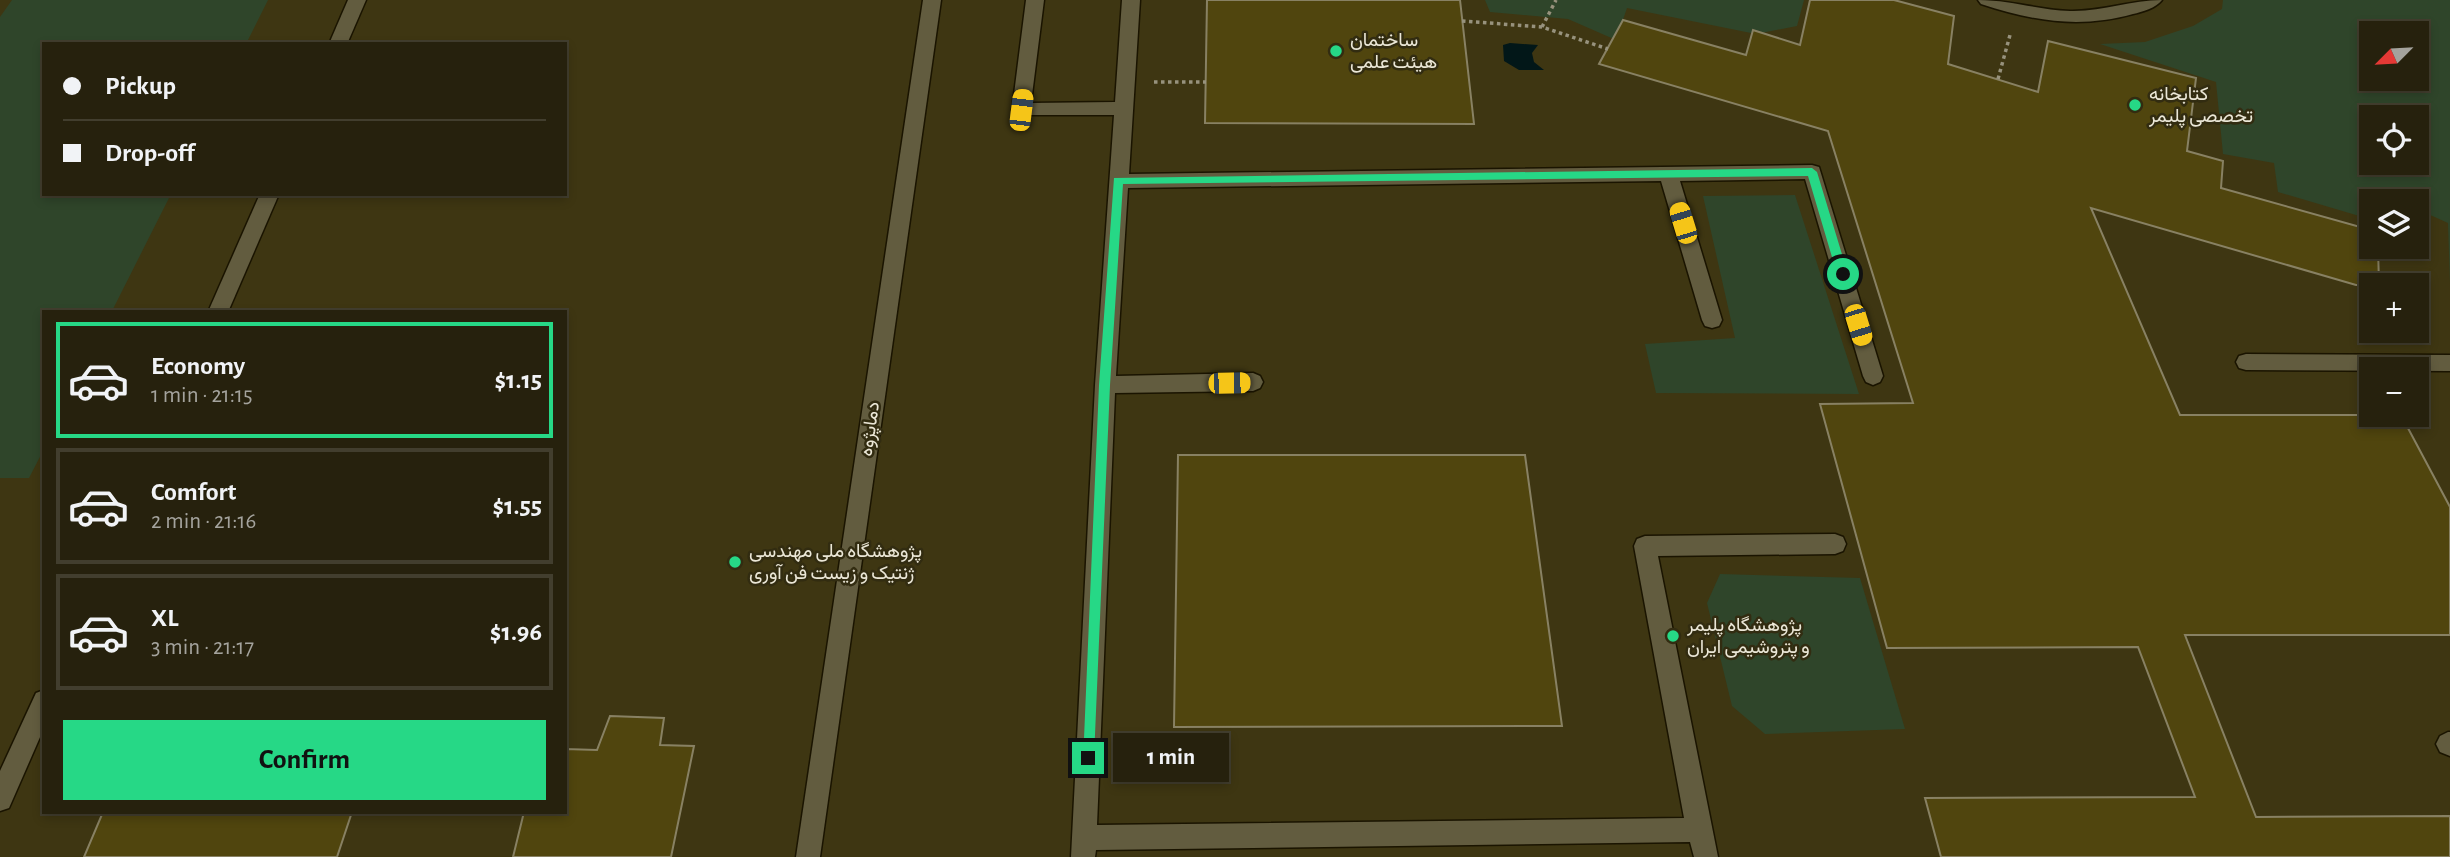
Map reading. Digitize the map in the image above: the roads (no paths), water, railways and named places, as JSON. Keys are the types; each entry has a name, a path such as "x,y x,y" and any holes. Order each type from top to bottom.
{"street":[{"path":"339,42 357,0"},
{"name":"دماپژوه","path":"808,857 932,0"},
{"path":"1035,0 1021,110 1124,108"},
{"path":"1131,0 1105,385 1084,847 1699,830"},
{"path":"1987,0 2017,11 2066,19 2115,16 2153,0"},
{"path":"1118,181 1812,172 1873,376"},
{"path":"1669,175 1712,320"},
{"path":"219,310 269,196"},
{"path":"2246,362 2450,363"},
{"path":"1105,385 1254,382"},
{"path":"1706,857 1645,546 1835,544"},
{"path":"0,799 42,705"}],"place":[{"name":"ساختمان هیئت علمی","path":"1336,51"},
{"name":"کتابخانه تخصصی پلیمر","path":"2135,105"},
{"name":"پژوهشگاه ملی مهندسی ژنتیک و زیست فن آوری","path":"735,562"},
{"name":"پژوهشگاه پلیمر و پتروشیمی ایران","path":"1673,636"}]}
